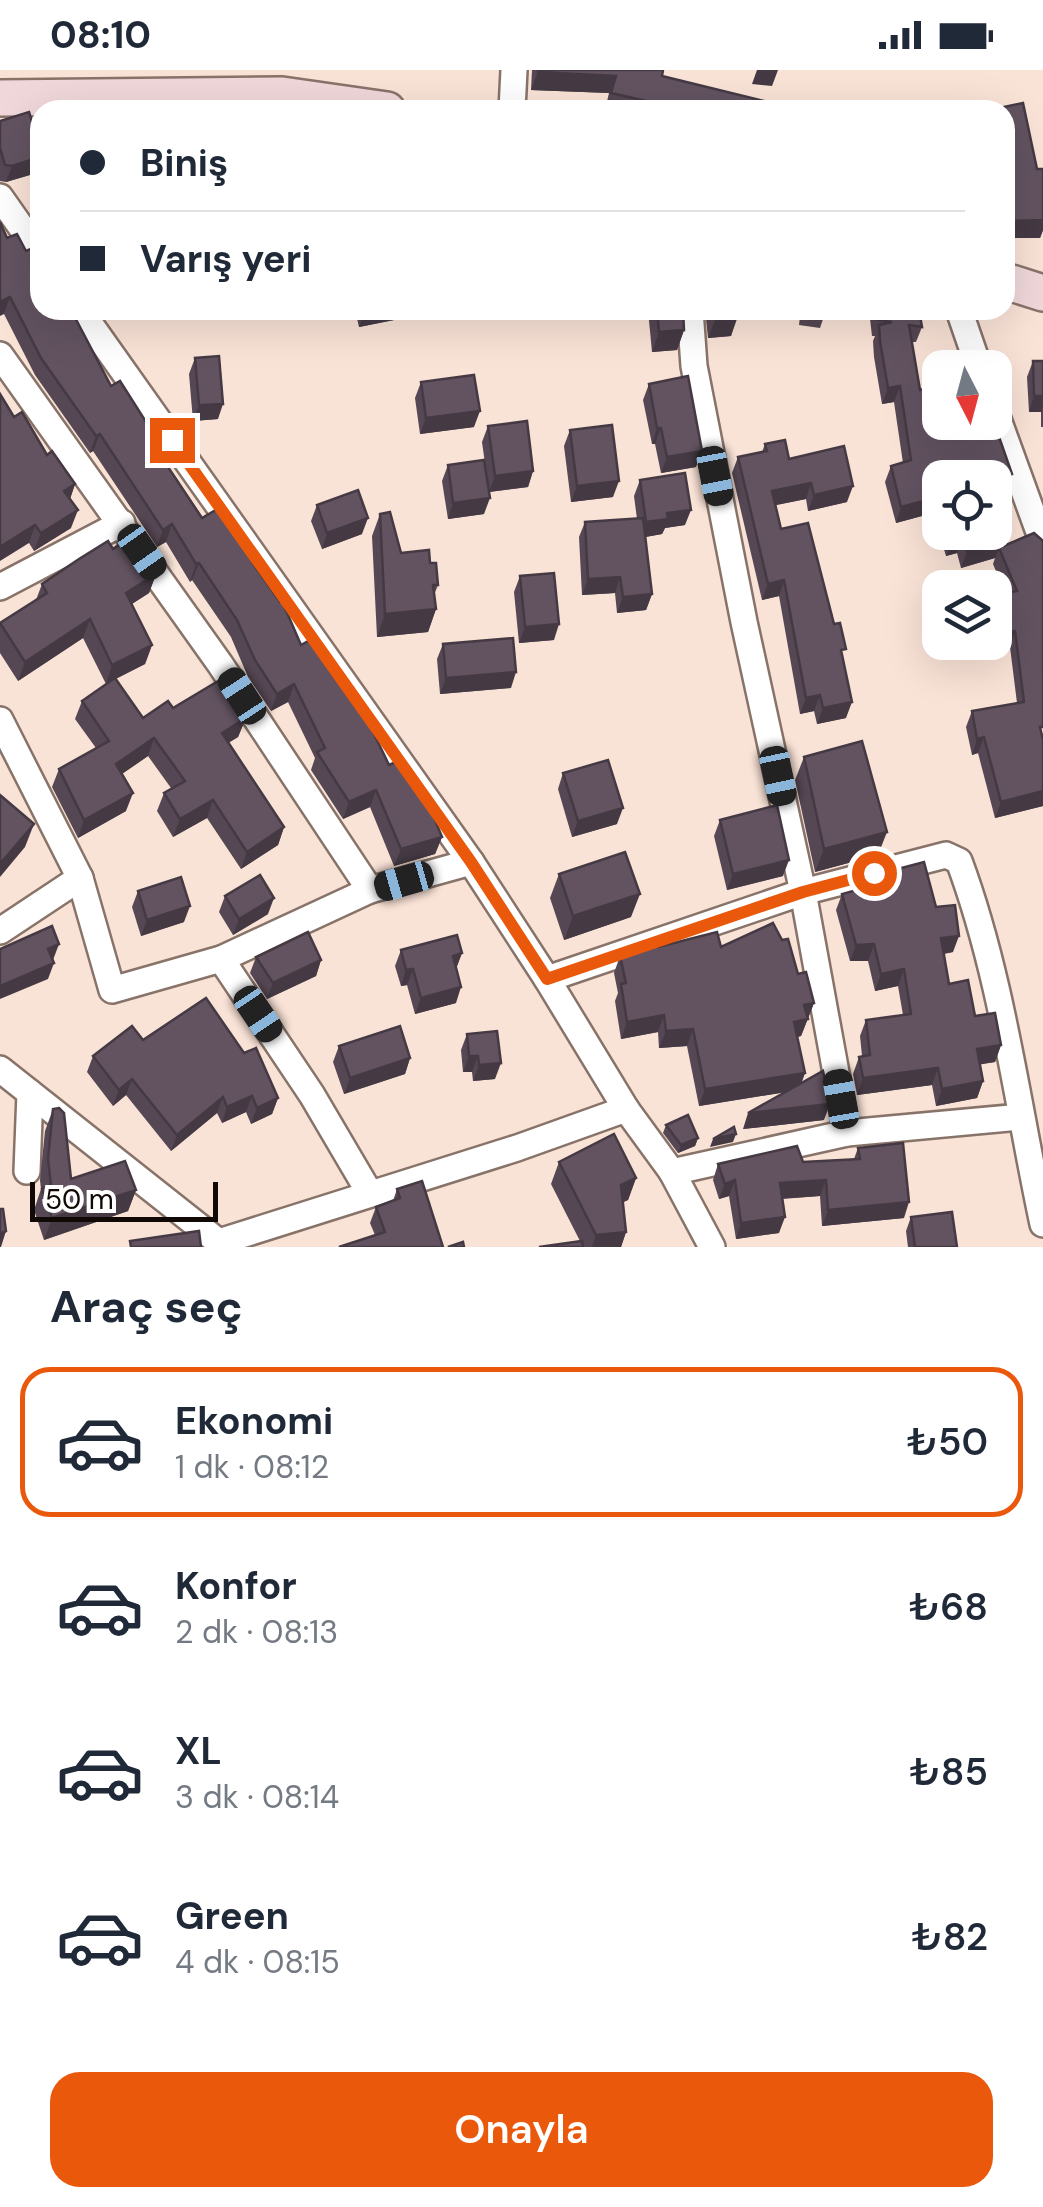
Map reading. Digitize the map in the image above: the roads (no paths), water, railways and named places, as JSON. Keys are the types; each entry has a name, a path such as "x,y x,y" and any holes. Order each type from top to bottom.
{"street":[{"path":"512,100 514,70"},
{"path":"0,98 282,95 317,100"},
{"path":"0,197 30,240"},
{"path":"1015,284 1043,292"},
{"path":"87,320 471,862 626,1109 672,1172 712,1247"},
{"path":"691,320 697,384 803,892 847,1134"},
{"path":"962,320 973,350"},
{"path":"0,355 220,664 370,890"},
{"path":"1006,440 1043,543"},
{"path":"0,587 122,523"},
{"path":"0,720 80,878 112,990 221,960 370,890 471,862"},
{"path":"547,979 803,892 946,855 959,861 1004,1020 1043,1224"},
{"path":"0,931 80,878"},
{"path":"221,960 312,1094 369,1192"},
{"path":"0,1069 222,1244 626,1109"},
{"path":"27,1171 30,1092"},
{"path":"672,1172 847,1134 1020,1117"}]}
